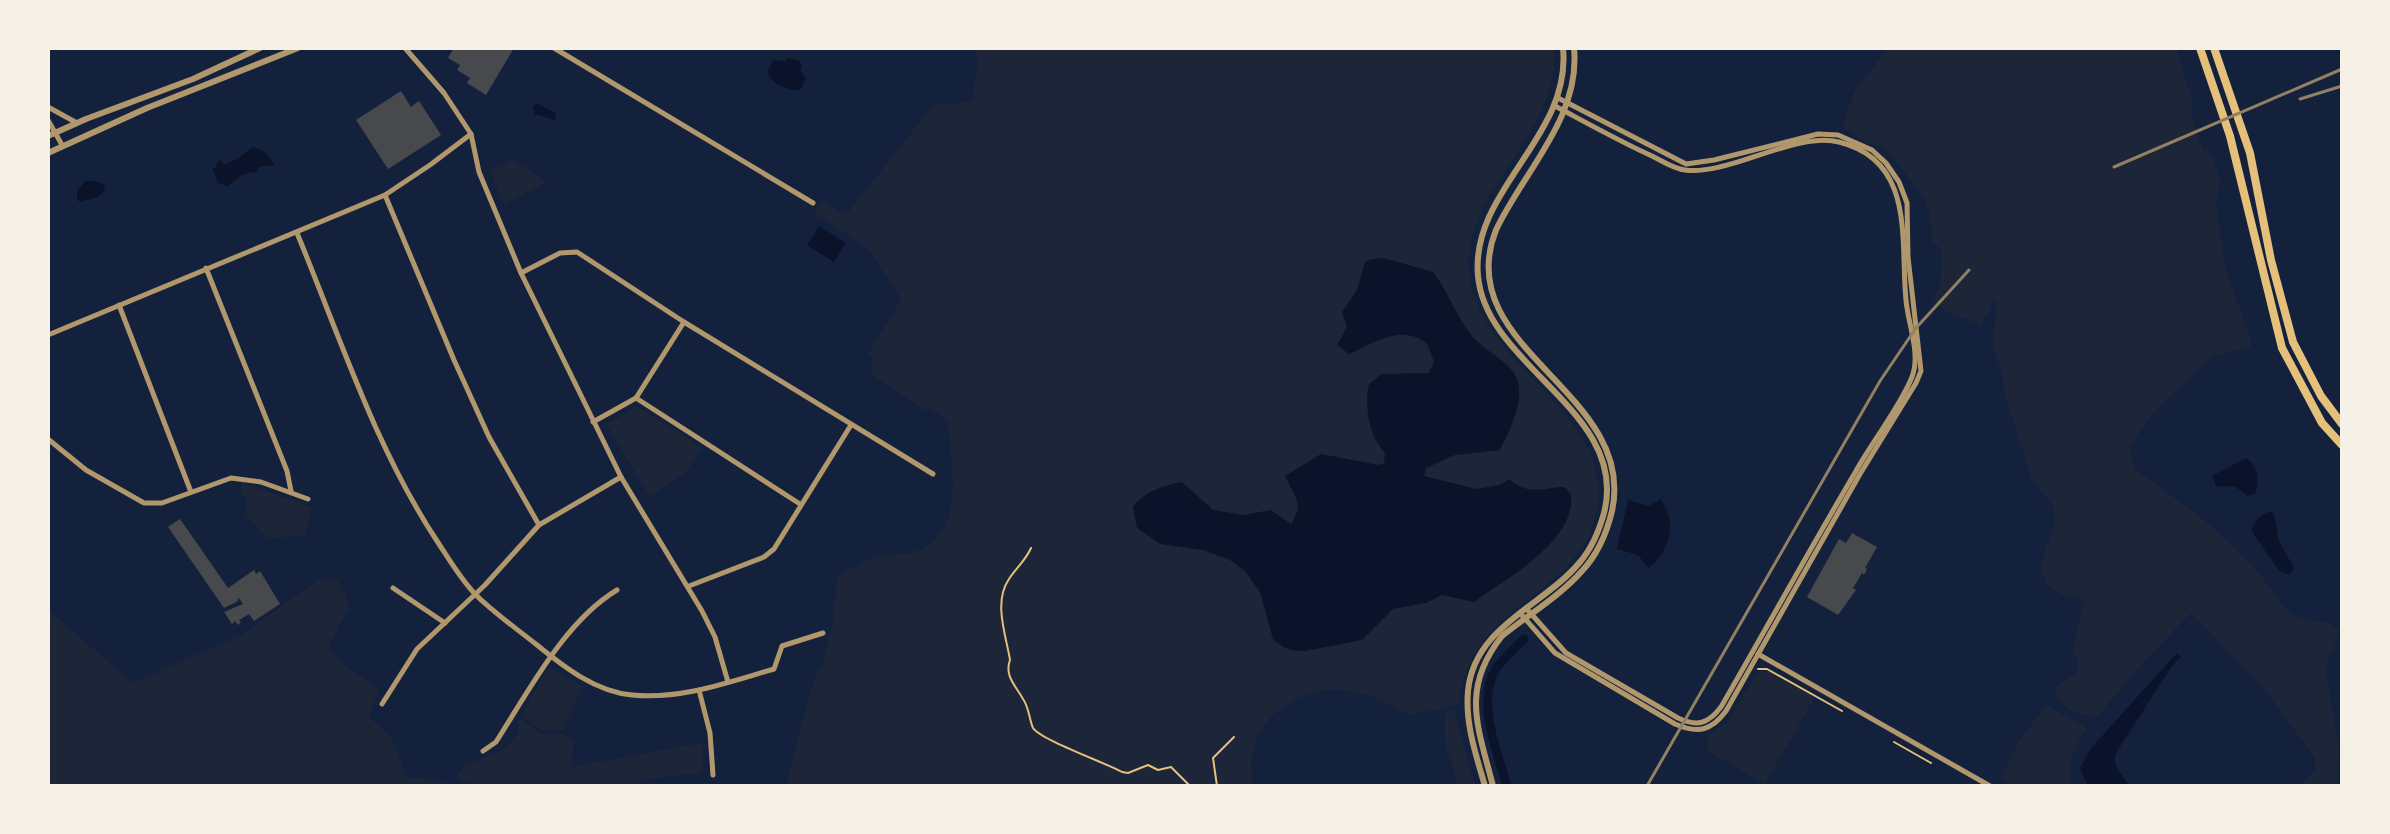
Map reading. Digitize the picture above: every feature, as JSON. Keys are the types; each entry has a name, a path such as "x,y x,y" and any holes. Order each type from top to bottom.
{"main road":[{"path":"2200,48 2230,136 2282,348 2322,423 2342,445"},
{"path":"2214,48 2250,153 2271,260 2293,342 2321,396 2342,424"}],"street":[{"path":"51,134 193,79 260,48"},
{"path":"48,153 298,48"},
{"path":"405,48 444,93 471,134 479,172 521,273 621,477 689,586 715,637 728,682"},
{"path":"554,48 813,203"},
{"path":"1493,786 1475,718 1476,686 1492,649 1502,636 1568,575 1586,554 1596,535 1605,503 1603,468 1589,433 1495,324 1483,300 1478,274 1479,247 1487,221 1556,102 1563,72 1563,48"},
{"path":"1485,786 1469,725 1468,690 1472,671 1495,633 1574,579 1592,559 1609,522 1614,501 1610,462 1599,434 1585,413 1503,319 1493,298 1488,275 1489,252 1496,230 1566,107 1574,73 1574,48"},
{"path":"1525,613 1566,653 1678,718 1697,724 1707,722 1756,653 1921,371 1910,272 1907,203 1899,182 1872,150 1838,135 1818,134 1686,164 1556,102"},
{"path":"48,107 77,123"},
{"path":"48,120 51,134 62,145"},
{"path":"48,335 385,195 471,134"},
{"path":"385,195 489,437 539,525"},
{"path":"297,233 378,432 417,510 475,594 550,656 591,682 630,695 655,696 699,690 774,669 780,647 823,633"},
{"path":"521,273 560,253 577,252 684,322 933,474"},
{"path":"206,268 287,471 291,491"},
{"path":"119,305 191,492"},
{"path":"593,422 636,398 684,322"},
{"path":"636,398 800,504"},
{"path":"689,586 764,557 782,539 800,504 851,425"},
{"path":"48,439 86,470 136,499 153,504 231,478 261,482 308,499"},
{"path":"382,704 417,649 475,594 539,525 621,477"},
{"path":"393,588 445,623"},
{"path":"483,751 496,742 550,656 591,610 617,590"},
{"path":"1756,653 1990,786"},
{"path":"699,690 710,733 713,775"}],"path":[{"path":"1031,548 1027,558 1006,583 1000,607 1010,660 1007,668 1013,684 1025,700 1032,727 1080,755 1122,772 1128,773 1148,765 1158,770 1171,767 1190,786"},
{"path":"1757,670 1767,669 1842,711"},
{"path":"1217,786 1213,758 1234,737"},
{"path":"1894,742 1931,763"}],"shaded area":[{"path":"975,48 1553,48 1552,79 1543,107 1481,212 1471,240 1469,270 1477,304 1495,335 1568,417 1587,446 1597,478 1596,514 1585,543 1568,566 1501,621 1482,643 1467,670 1459,705 1409,715 1390,704 1359,693 1326,689 1308,695 1280,709 1261,729 1252,755 1254,786 786,786 833,623 837,577 871,558 913,552 931,544 942,531 949,515 953,477 948,420 929,408 927,411 872,375 872,359 868,354 901,299 867,247 814,213 822,201 846,215 933,105 971,102 978,69"},
{"path":"1888,48 2176,48 2192,100 2192,119 2203,151 2208,150 2214,160 2220,181 2216,206 2226,269 2251,341 2250,348 2212,356 2154,412 2129,447 2135,469 2224,538 2258,572 2288,612 2305,620 2328,623 2339,630 2328,658 2326,674 2339,749 2337,786 2299,786 2315,771 2315,758 2263,687 2191,613 2147,658 2098,716 2074,711 2055,696 2056,687 2077,672 2078,660 2073,652 2086,603 2080,597 2063,595 2048,586 2042,572 2044,552 2054,528 2054,507 2032,480 2005,395 2002,372 1993,348 1995,298 1981,325 1944,310 1932,299 1940,288 1942,250 1931,240 1925,200 1885,148 1869,144 1842,127 1854,92"},
{"path":"787,58 800,61 800,70 806,79 800,90 780,86 767,71 774,60 785,61"},
{"path":"536,103 556,113 555,120 535,114 533,108"},
{"path":"253,147 266,153 274,165 258,167 256,172 243,174 228,186 218,183 212,168 217,167 221,160 224,165 237,159"},
{"path":"513,160 547,182 504,204 490,171"},
{"path":"85,181 105,185 104,190 96,198 80,202 77,191"},
{"path":"819,226 846,243 834,262 807,245"},
{"path":"1384,258 1433,272 1472,336 1510,368 1519,387 1517,409 1500,450 1455,455 1426,468 1424,476 1476,489 1500,485 1509,479 1523,488 1536,490 1565,487 1571,495 1570,512 1563,528 1537,557 1474,602 1442,595 1426,603 1393,609 1362,640 1305,651 1291,650 1273,639 1260,592 1245,571 1230,560 1203,550 1160,544 1137,528 1133,507 1148,493 1182,482 1213,510 1243,515 1271,510 1291,524 1298,505 1285,476 1321,454 1379,465 1384,463 1385,453 1369,421 1369,384 1382,374 1429,373 1434,361 1427,344 1408,335 1378,340 1349,354 1337,345 1347,327 1342,312 1357,290 1365,262"},
{"path":"636,406 702,447 687,471 650,497 607,425"},
{"path":"2246,458 2257,474 2255,494 2248,496 2236,487 2216,486 2212,476"},
{"path":"241,482 311,507 305,536 267,538 246,515 247,499 241,492"},
{"path":"1661,499 1670,524 1669,538 1663,552 1648,568 1638,555 1617,549 1628,500 1649,506"},
{"path":"2270,511 2274,514 2279,541 2294,568 2290,575 2279,571 2251,530 2258,518"},
{"path":"337,579 350,606 328,647 343,664 379,690 369,717 391,737 407,777 444,782 451,786 48,786 48,610 133,683 241,635 318,580"},
{"path":"2177,653 2181,657 2172,666 2116,753 2116,767 2130,786 2088,786 2080,768 2091,748"},
{"path":"554,669 583,687 562,730 541,730 522,716 546,670"},
{"path":"1761,671 1770,672 1815,697 1765,784 1709,752 1707,736 1728,722"},
{"path":"2046,705 2087,728 2070,762 2073,786 2012,786 2001,780 2019,741"},
{"path":"1454,709 1475,786 1458,786 1447,750 1446,711"},
{"path":"521,718 543,735 560,733 574,739 571,767 702,743 703,772 641,780 641,786 477,786 456,778 465,765 503,750 519,732 518,722"}],"building":[{"path":"454,48 514,48 486,95 467,83 470,78 457,70 460,65 448,58"},
{"path":"401,91 411,107 419,101 441,135 388,169 356,120"},
{"path":"180,519 228,588 254,570 256,574 260,571 280,604 254,621 249,614 239,620 238,625 235,621 232,624 224,612 243,604 238,597 238,601 224,608 168,527"},
{"path":"1852,533 1877,547 1864,575 1862,573 1853,588 1856,590 1838,615 1807,597 1839,539 1846,543"}],"waterway":[{"path":"1507,786 1490,726 1488,695 1497,667 1524,639"}],"railway":[{"path":"2114,167 2342,69"},
{"path":"2300,99 2342,86"},
{"path":"1647,786 1880,381 1916,328 1969,270"}]}
